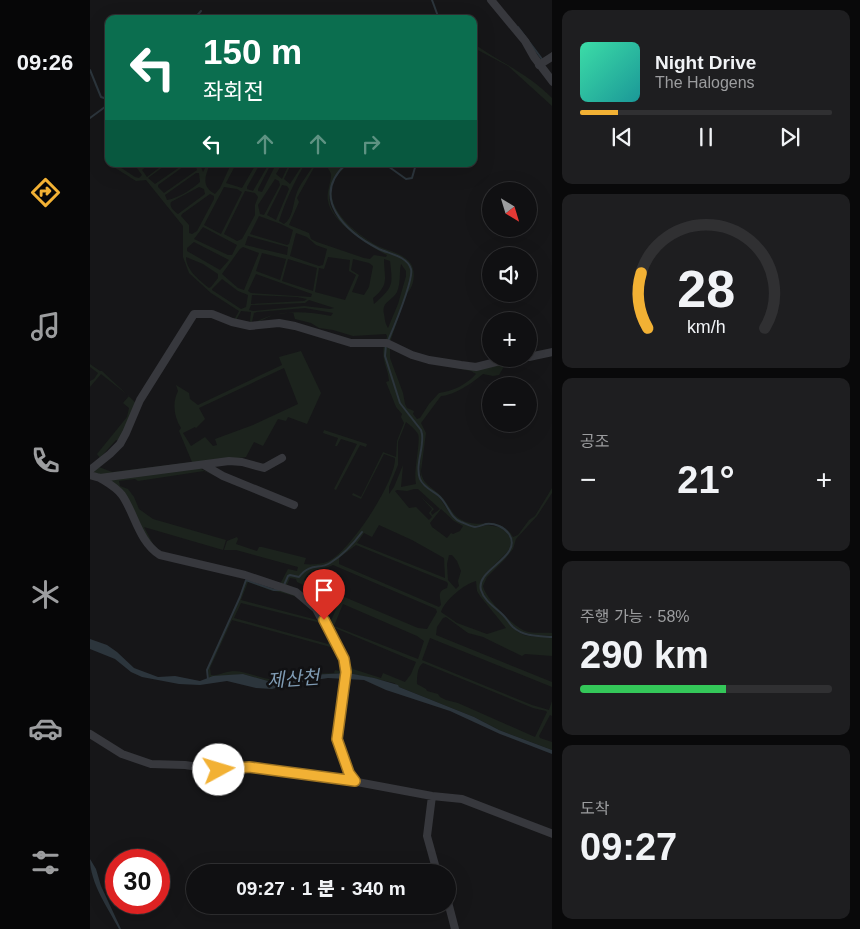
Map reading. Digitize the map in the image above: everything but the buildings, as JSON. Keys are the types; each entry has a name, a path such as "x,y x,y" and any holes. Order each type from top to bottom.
{"street":[{"path":"491,0 525,41 552,82"},
{"path":"540,64 552,56"},
{"path":"90,470 120,444 140,400 194,314 212,314 237,324 250,326 279,323 300,327 351,343 387,343 412,355 429,360 460,365 482,366"},
{"path":"537,355 552,352"},
{"path":"100,478 229,461 242,462 264,468 282,458"},
{"path":"204,465 224,476 294,505"},
{"path":"90,475 114,486 123,496 143,536 153,550 160,555 230,571 296,592 316,609 346,664 337,739 349,773 355,781"},
{"path":"90,734 122,754 151,764 185,764 219,770 249,767 355,781 432,796 454,798 471,802 552,834"},
{"path":"432,796 427,836 434,864"},
{"path":"451,914 455,929"}],"shaded area":[{"path":"477,46 534,82 552,98 552,106 508,66 477,50"},
{"path":"114,167 120,167 139,178 142,175 136,167 146,167 142,170 147,177 160,167 163,167 148,178 155,184 180,167 183,167 158,185 164,193 197,170 196,167 201,167 203,172 206,167 209,167 205,181 208,188 215,194 220,188 230,167 234,167 226,183 242,188 254,167 258,167 247,187 247,189 253,191 267,167 269,167 258,189 258,191 262,192 274,167 280,167 276,174 282,179 288,167 290,167 284,179 290,184 301,167 303,167 287,198 279,221 284,224 291,215 299,187 312,167 314,167 297,198 299,202 289,225 309,233 311,239 317,242 364,258 370,259 374,255 386,257 387,255 371,246 343,225 336,217 331,209 328,201 328,190 331,174 327,167 346,167 338,175 331,187 330,200 334,213 365,240 379,249 402,258 411,269 406,293 388,342 402,308 390,342 394,345 375,342 386,341 386,334 353,336 319,328 311,323 295,319 293,312 331,316 333,313 305,308 257,312 254,313 252,322 254,323 272,316 251,325 251,312 241,311 235,322 231,321 234,320 239,311 211,293 189,273 183,257 183,226 146,180 136,181","holes":["196,173 199,173 200,182 185,193 167,200 165,195","275,179 279,181 280,185 264,215 260,214 258,205","282,185 287,186 289,189 276,220 267,215","199,187 204,189 205,194 178,214 171,207 171,202","224,187 237,189 242,192 221,234 204,225","245,191 255,193 258,197 255,205 255,215 242,239 237,241 224,234","210,194 214,196 197,231 192,234 189,233 189,225 181,216 182,214","259,216 293,230 289,244 250,234","203,227 237,245 232,255 228,255 194,239","296,233 327,249 323,265 319,266 290,256","248,236 288,247 287,255 245,245","194,242 229,260 220,270 187,251 187,248","243,247 259,253 244,290 238,288 222,274","262,253 286,259 280,280 256,271","186,257 203,264 218,274 218,278 209,288 201,282 188,266","328,257 350,260 349,271 356,275 345,300 315,292 319,268 324,269","288,259 317,268 313,291 282,281","353,259 369,263 373,266 369,287 364,295 352,292 359,275 351,270","384,259 390,261 390,286 385,294 374,304 373,298 384,285","401,264 406,271 406,276 398,304 388,328 383,310 385,304 397,292","256,274 312,294 311,297 251,293 248,291","222,279 238,291 248,295 246,307 241,309 212,290","252,295 307,299 304,301 251,304","309,300 334,308 304,306 249,310 251,305 305,303"]},
{"path":"332,186 332,197 336,208 352,228 374,244 404,257 411,264 414,275 413,283 407,293 412,275 410,265 403,258 367,241 345,223 331,202"},
{"path":"292,326 344,343 387,344 408,355 424,360 472,367 482,365 482,367 504,367 499,375 483,374 458,391 441,396 421,423 426,433 421,471 423,479 443,498 454,514 460,519 474,524 495,524 501,526 513,537 518,535 529,520 535,516 552,488 552,493 537,516 516,539 513,549 487,577 483,586 494,604 520,628 525,631 552,633 552,636 522,632 492,606 512,627 522,634 552,637 552,656 525,654 522,656 483,637 468,633 446,617 443,618 437,627 436,635 552,682 552,687 430,638 422,660 532,705 549,710 552,701 552,716 550,715 539,736 552,742 552,750 499,730 474,717 399,687 394,683 348,673 345,658 331,630 318,610 305,597 286,588 221,568 221,566 280,584 288,569 297,571 298,567 236,550 224,550 227,541 237,537 236,544 257,551 259,547 262,547 306,558 304,564 327,562 347,545 370,516 388,483 393,469 395,458 384,454 361,499 352,495 353,493 361,497 383,452 396,457 397,441 404,423 401,417 402,414 396,407 386,382 389,381 383,355 384,345 347,344","holes":["390,347 420,361 471,371 476,374 459,387 439,393 420,418 417,419 413,414 414,411 407,408 405,404 403,393 390,358","385,356 401,403 421,430 400,404","406,422 418,434 416,484 401,487 403,465 389,494 389,487 398,465 398,442","418,489 440,509 432,515 431,512 434,509 421,497 432,509 429,513 432,517 429,520 416,507 409,508 395,491","441,509 454,521 463,526 460,531 451,533 447,538 432,527 430,523","379,525 412,540 444,558 445,578 357,543 364,533 372,537","356,545 447,582 447,588 440,592 441,605 439,607 339,564 339,558","512,545 505,557 486,574 505,555","449,555 452,555 461,571 458,581 459,586 456,589 448,580 447,564","333,565 436,609 437,612 427,629 418,628 304,580 313,571","290,578 296,579 297,582 339,602 330,623 327,623 307,596 287,585","476,581 477,591 506,628 487,634 457,623 441,612 446,603 461,589","343,604 417,636 424,641 418,659 334,626","335,628 416,662 405,682 383,673 381,678 353,669 334,633","423,663 533,708 546,711 535,737 458,703 446,700 438,694 427,691 417,684 418,670"]},
{"path":"301,351 321,393 307,424 288,417 286,421 278,419 263,446 254,442 246,457 147,471 98,475 93,472 94,469 115,452 99,467 112,472 192,462 179,431 181,428 175,415 174,405 178,391 176,385 189,393 190,399 198,405 282,365 279,357","holes":["284,368 298,404 253,425 215,439 217,445 213,446 205,437 191,446 183,433 196,428 205,419 199,408"]},
{"path":"552,354 552,356 537,358 537,356"},
{"path":"90,364 102,371 126,394 101,374 90,387 90,381 98,373 90,367"},
{"path":"161,368 143,401 125,442 117,451 126,438 142,401"},
{"path":"129,396 137,404 120,440 116,440 100,458 97,454 127,417 129,408 123,403"},
{"path":"324,430 367,444 366,447 360,445 336,490 334,489 357,444 341,439 337,446 335,446 338,438 323,433"},
{"path":"199,468 220,478 204,471 138,481 135,479 119,481 120,486 128,489 134,497 139,509 153,519 226,540 223,550 144,527 153,544 162,553 157,551 107,480"},
{"path":"249,580 273,590 289,591 308,603 289,594 271,590 248,582 241,600 321,621 319,617 342,656 345,667 334,648 232,620 210,668 211,675 234,671 275,680 289,677 291,674 293,677 305,674 334,673 335,670 343,672 345,669 345,673 308,675 275,683 243,674 209,678 208,670 210,664 233,615 246,581","holes":["241,603 321,623 329,638 328,644 234,618"]}],"water":[{"name":"제산천","path":"90,639 107,645 134,668 158,677 175,676 200,681 213,676 243,674 275,683 308,675 348,673 374,678 398,685 474,717 499,730 552,750 552,754 500,734 450,711 386,690 364,680 328,678 289,684 272,689 256,688 227,681 200,685 179,684 142,677 131,672 115,659 90,649"},
{"path":"90,859 96,869 105,895 105,904 96,886"},
{"path":"111,914 114,914 121,929 119,929"}],"waterway":[{"path":"432,0 438,15"},
{"path":"198,15 201,11"},
{"path":"518,27 542,59"},
{"path":"90,70 101,97 105,98"},
{"path":"90,118 105,107"},
{"path":"343,167 335,177 331,189 331,201 336,213 344,224 367,242 402,258 411,269 406,293 388,341"},
{"path":"389,167 406,179 412,178 415,167"},
{"path":"386,345 385,356 400,403 421,430 422,439 418,468 421,482 442,499 457,520 475,527 486,524 496,525 505,529 509,534 512,542 510,550 485,576 481,583 483,594 487,601 517,630 532,635 552,637"},
{"path":"284,585 290,575 299,577 307,569 326,565 335,560 348,549 362,532"},
{"path":"208,679 207,670 246,580 279,590"}],"route":[{"path":"219,770 249,767 355,781 349,773 336,735 347,668 324,620"}]}
